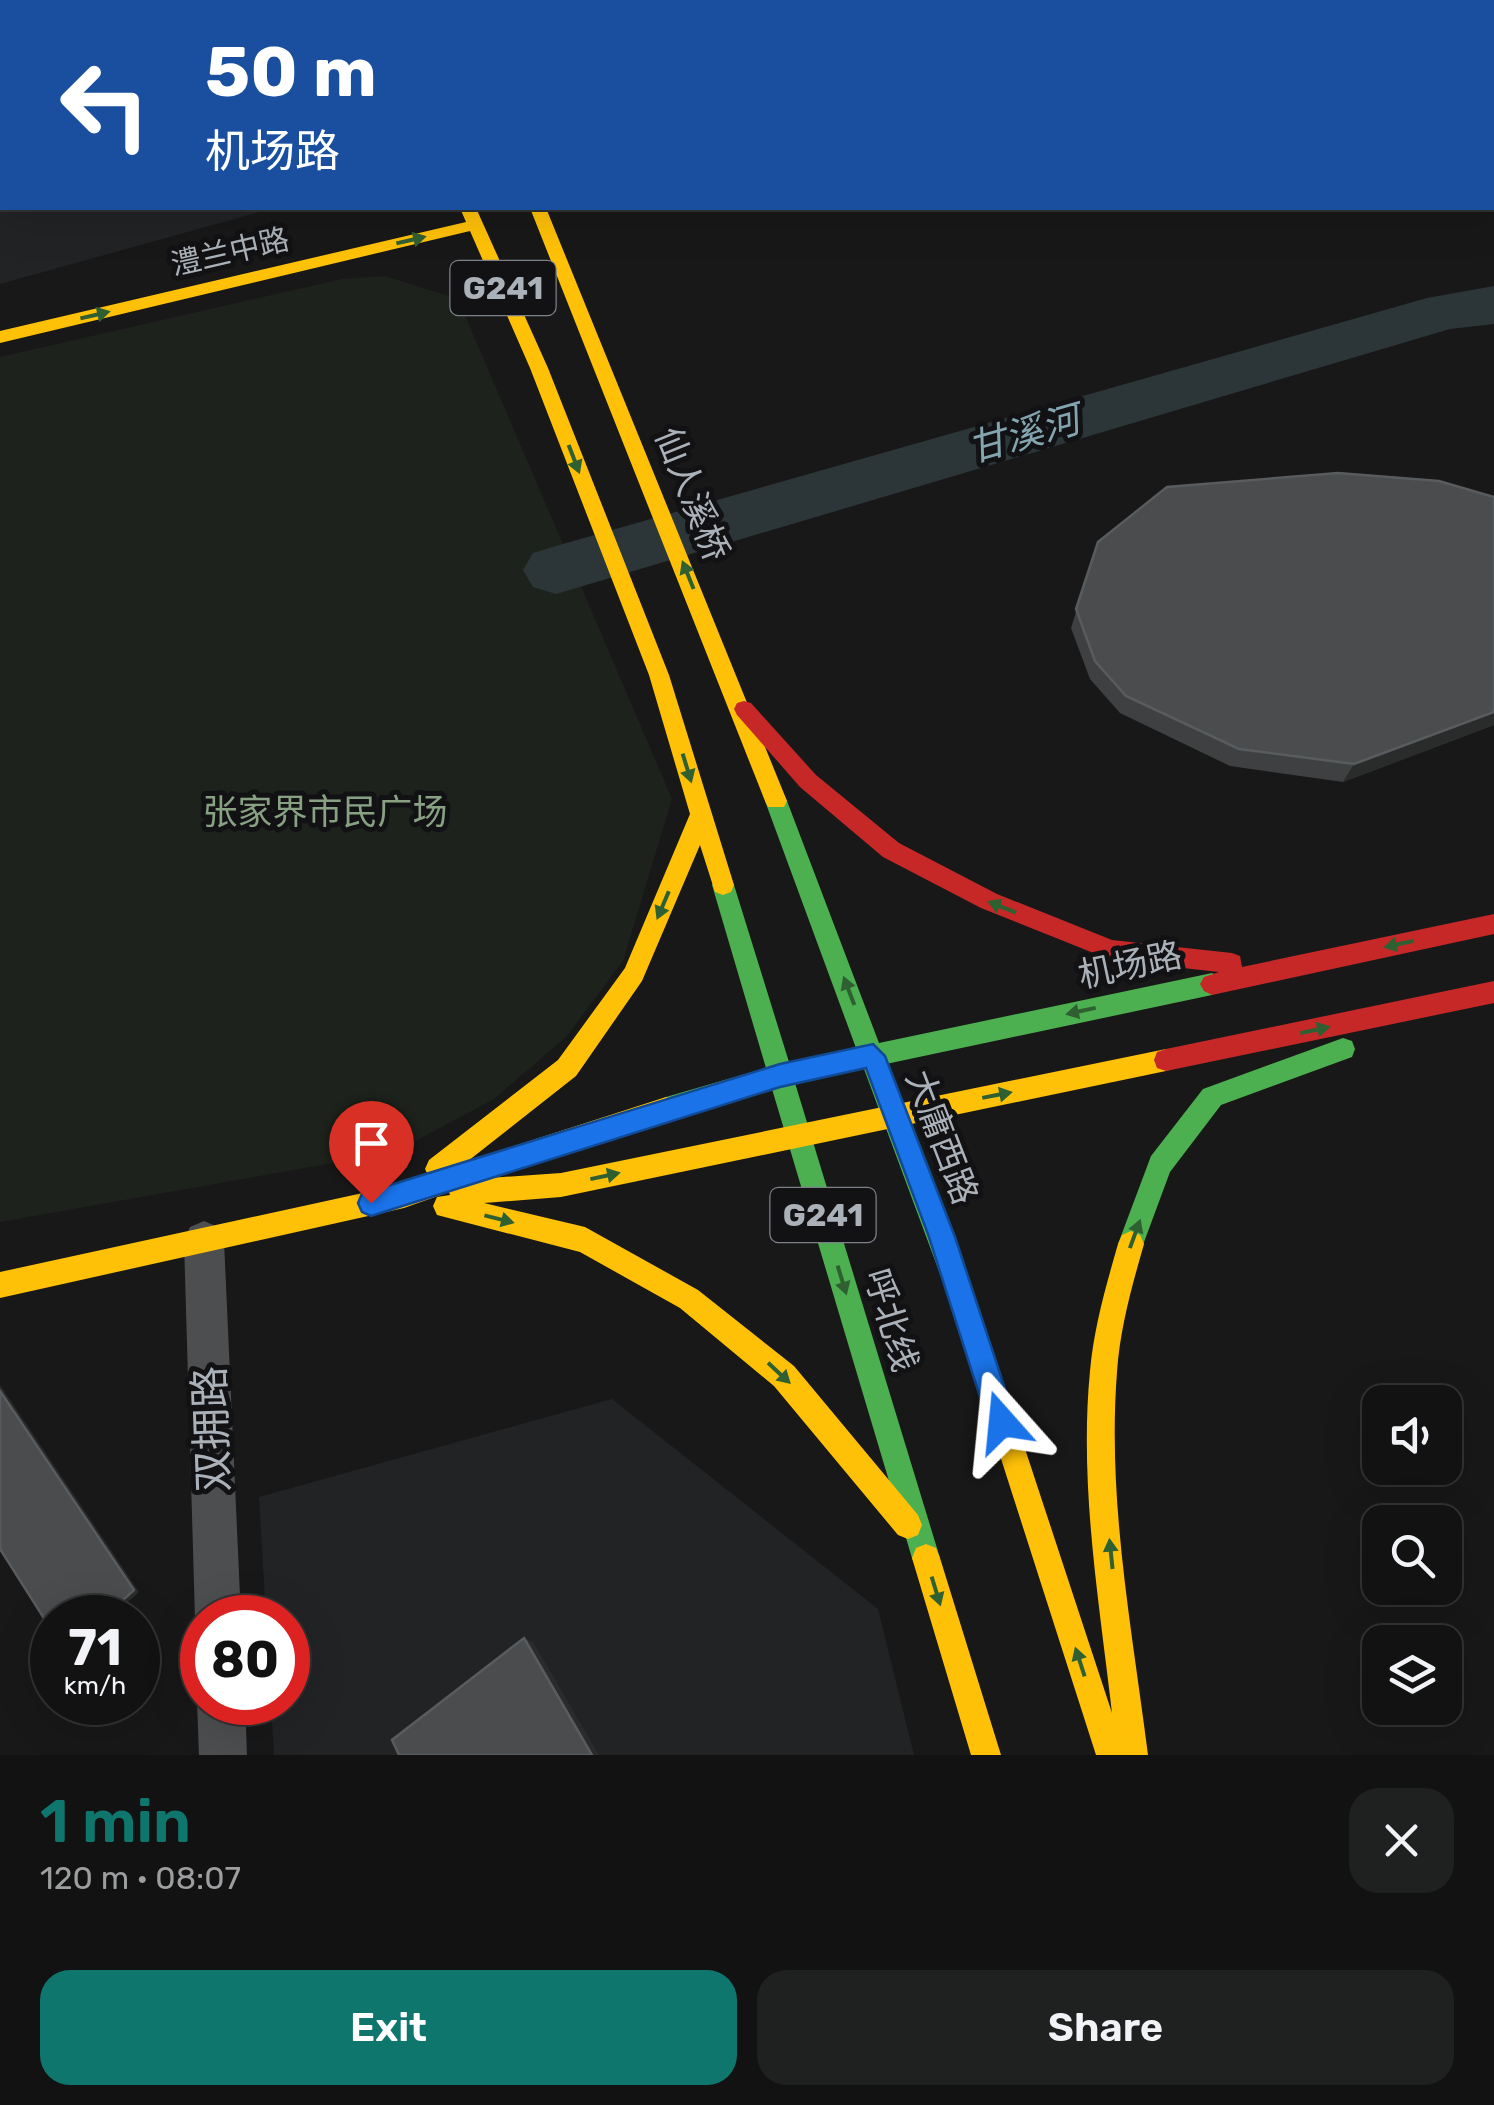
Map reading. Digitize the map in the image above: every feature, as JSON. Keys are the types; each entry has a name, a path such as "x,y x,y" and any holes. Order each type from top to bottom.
{"main road":[{"path":"469,213 533,211"},
{"name":"仙人溪桥","path":"533,211 725,665"},
{"name":"澧兰中路","path":"0,313 469,213"},
{"name":"澧兰中路","path":"0,337 469,213"},
{"name":"呼北线","path":"469,213 539,368 659,675 986,1755"},
{"name":"大庸西路","path":"725,665 942,1237 1111,1755"},
{"path":"740,705 808,781 891,850 989,901 1111,950 1180,961 1300,965"},
{"path":"404,1196 567,1068 634,974 702,815"},
{"name":"机场路","path":"404,1196 549,1144 780,1075 1494,924"},
{"path":"0,1284 404,1196 561,1185 1494,994"},
{"path":"1133,1755 1099,1450 1103,1348 1126,1257 1160,1165 1212,1097 1494,994"},
{"path":"404,1196 584,1240 689,1299 784,1376 921,1541"}],"street":[{"name":"双拥路","path":"204,1241 217,1595"},
{"path":"222,1725 223,1755"}],"shaded area":[{"path":"0,210 267,210 0,284"},
{"path":"612,1399 878,1609 914,1755 274,1755 272,1725 310,1725 310,1595 265,1595 259,1497"}],"green space":[{"name":"张家界市民广场","path":"385,276 458,299 672,799 623,961 566,1037 494,1099 395,1152 0,1222 0,357 342,279"}],"building":[{"path":"1338,473 1439,481 1494,497 1494,712 1354,764 1239,749 1126,696 1095,661 1076,609 1098,542 1167,487"},
{"path":"0,1391 134,1590 128,1595 30,1596 0,1549"},
{"path":"524,1638 592,1755 399,1755 392,1740"}],"waterway":[{"name":"甘溪河","path":"556,570 1447,311 1494,305"}],"traffic: fast":[{"path":"776,801 966,1309"},
{"path":"723,885 926,1558"},
{"path":"666,1109 781,1075 1212,984"},
{"path":"1131,1244 1160,1165 1212,1097 1343,1049"}],"traffic: slow":[{"path":"469,210 539,368 659,675 723,885"},
{"path":"539,210 776,801"},
{"path":"0,337 475,225"},
{"path":"438,1169 567,1068 634,974 701,815"},
{"path":"462,1192 561,1185 1166,1060"},
{"path":"0,1285 404,1196 549,1144 666,1109"},
{"path":"446,1206 585,1240 689,1299 784,1376 908,1525"},
{"path":"1131,1244 1113,1306 1103,1369 1100,1433 1108,1563 1133,1755"},
{"path":"966,1309 1111,1755"},
{"path":"926,1558 986,1755"}],"traffic: jam":[{"path":"744,709 808,781 891,850 989,901 1111,950 1232,963"},
{"path":"1212,984 1494,924"},
{"path":"1166,1060 1494,992"}],"route":[{"path":"371,1203 404,1196 549,1144 780,1075 873,1056 942,1237 1002,1422"}]}
